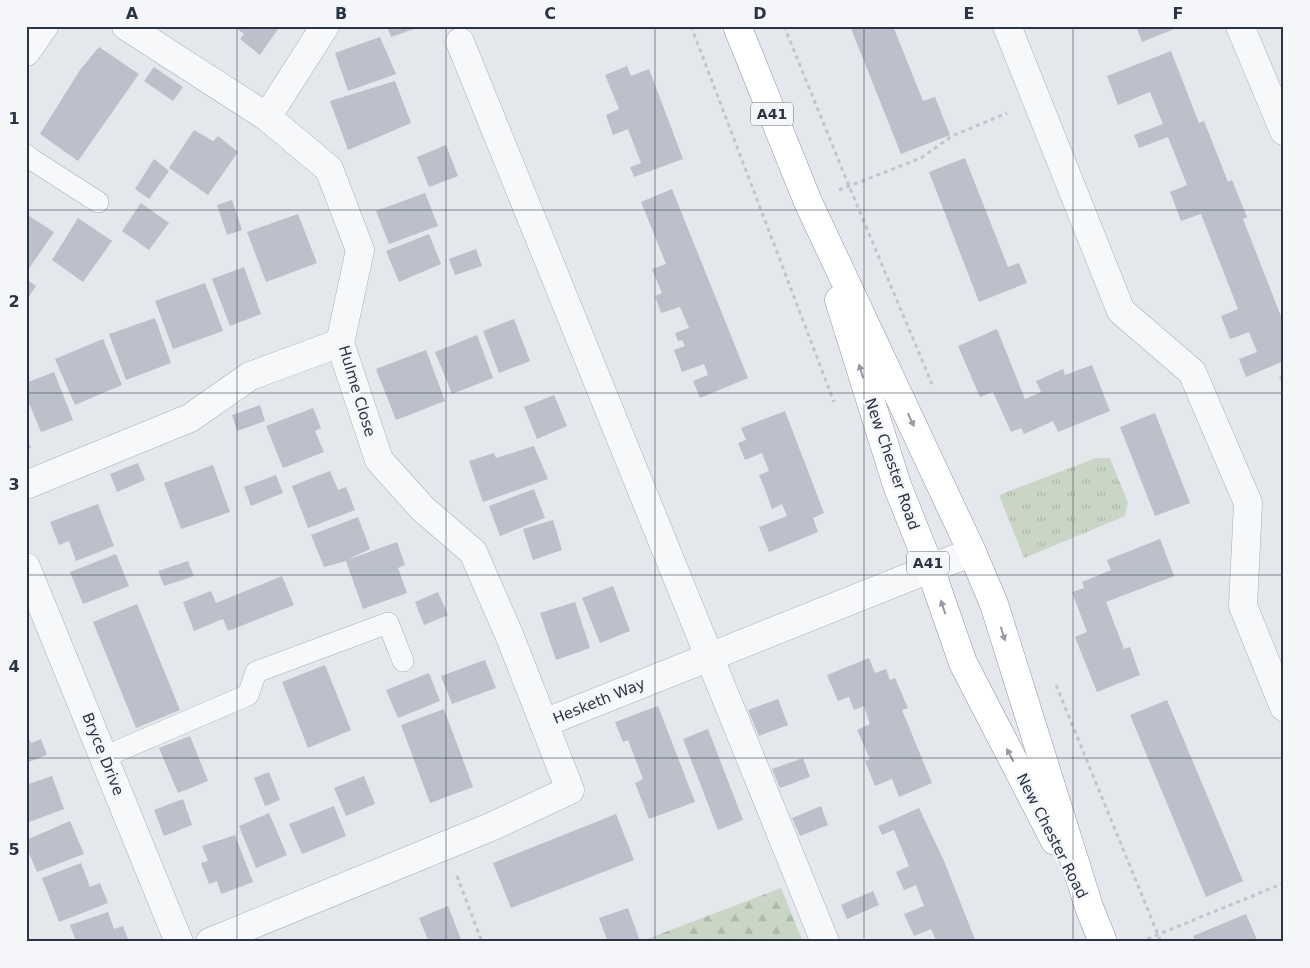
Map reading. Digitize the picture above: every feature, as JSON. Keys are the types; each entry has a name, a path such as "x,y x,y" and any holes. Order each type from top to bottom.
{"highway":[{"name":"New Chester Road","path":"737,26 808,202 972,552 994,604 1089,907 1103,942"},
{"name":"New Chester Road","path":"808,202 897,485 930,568 962,662 1089,907"}],"street":[{"path":"26,52 44,26"},
{"name":"Hulme Close","path":"126,26 267,117 329,169 360,250 340,343 379,460 423,508 473,552 510,637 544,723"},
{"path":"267,117 325,26"},
{"path":"1007,26 1121,311 1192,372 1248,503 1243,606 1284,707"},
{"path":"1240,26 1284,131"},
{"path":"460,42 825,942"},
{"path":"26,486 190,418 250,376 340,343"},
{"name":"Hesketh Way","path":"210,942 493,826 570,790 544,723 972,552"},
{"name":"Bryce Drive","path":"26,567 179,942"}],"lane":[{"path":"26,155 98,202"},
{"path":"104,757 248,696 256,672 388,623 404,661"}],"path":[{"path":"691,26 835,403"},
{"path":"808,202 921,158 952,136 1036,100"},
{"path":"445,845 482,942"},
{"path":"1140,942 1284,883"}],"green space":[{"path":"1096,458 1110,458 1128,503 1125,516 1024,558 999,495"},
{"path":"781,888 803,942 639,942"}],"building":[{"path":"233,26 280,26 260,55 240,39 244,34"},
{"path":"387,26 420,26 420,27 391,37"},
{"path":"850,26 893,26 923,101 935,97 950,135 901,154"},
{"path":"1136,26 1173,26 1174,29 1142,42"},
{"path":"380,37 396,74 348,91 335,53"},
{"path":"99,47 139,74 78,161 40,134 80,70"},
{"path":"1171,51 1199,123 1204,121 1228,182 1232,180 1247,217 1243,219 1284,324 1284,361 1246,377 1239,359 1257,352 1249,332 1230,339 1221,316 1238,309 1201,214 1181,221 1170,192 1187,185 1168,137 1139,148 1134,135 1163,124 1150,92 1118,105 1107,76"},
{"path":"627,66 631,76 649,69 683,159 634,177 630,167 641,163 628,129 613,135 606,115 619,109 605,75"},
{"path":"154,67 183,87 173,101 144,81"},
{"path":"395,81 411,123 348,150 330,101"},
{"path":"194,130 213,141 218,136 238,152 208,195 169,168"},
{"path":"446,145 458,176 429,187 417,157"},
{"path":"965,158 1008,267 1019,263 1027,283 979,302 929,172"},
{"path":"154,159 169,171 149,199 135,189"},
{"path":"672,189 748,378 700,398 693,381 708,375 704,364 682,372 674,350 685,346 682,340 678,341 675,333 689,328 680,307 661,313 655,296 662,293 652,269 666,264 641,202"},
{"path":"425,193 438,226 389,244 376,211"},
{"path":"232,200 242,230 227,235 217,205"},
{"path":"141,203 169,223 149,250 122,231"},
{"path":"26,214 54,232 26,273"},
{"path":"298,214 317,263 266,282 247,232"},
{"path":"78,218 112,241 83,282 52,260"},
{"path":"429,234 441,264 399,282 386,251"},
{"path":"476,249 482,266 455,275 449,259"},
{"path":"244,267 261,314 230,326 212,279"},
{"path":"26,279 36,286 26,301"},
{"path":"205,283 223,331 173,349 155,301"},
{"path":"155,318 171,363 126,380 109,334"},
{"path":"514,319 530,361 499,373 483,331"},
{"path":"997,329 1025,399 1041,392 1036,381 1063,369 1065,375 1092,365 1110,411 1058,432 1053,421 1024,434 1021,428 1011,432 993,392 980,397 958,346"},
{"path":"477,335 493,378 452,394 435,352"},
{"path":"103,339 122,385 75,405 55,359"},
{"path":"426,350 445,401 396,420 376,369"},
{"path":"54,372 73,420 41,432 26,396 26,383"},
{"path":"1284,375 1284,388 1279,377"},
{"path":"554,395 567,426 537,439 524,407"},
{"path":"260,405 265,421 237,431 232,415"},
{"path":"313,408 321,428 315,431 324,452 283,468 266,426"},
{"path":"785,411 824,513 813,518 818,532 769,552 759,527 787,516 782,504 772,509 759,475 769,471 762,453 745,460 738,443 746,440 741,428"},
{"path":"1155,413 1190,503 1155,516 1120,427"},
{"path":"26,437 31,448 26,449"},
{"path":"534,446 548,479 483,502 469,461 494,453 496,458"},
{"path":"138,463 145,480 117,492 110,474"},
{"path":"213,465 230,512 181,529 164,483"},
{"path":"330,471 338,490 346,487 355,510 308,528 292,486"},
{"path":"276,475 283,493 251,506 244,487"},
{"path":"534,489 545,518 500,536 489,506"},
{"path":"98,504 114,546 76,561 69,541 59,545 50,522"},
{"path":"358,517 370,549 347,560 397,542 405,565 398,568 407,593 363,609 346,561 324,567 311,535"},
{"path":"553,520 562,550 533,560 523,529"},
{"path":"1160,539 1174,576 1106,602 1124,649 1130,647 1140,675 1097,692 1075,637 1087,632 1072,592 1084,588 1082,582 1111,570 1107,560"},
{"path":"116,554 129,586 83,604 70,572"},
{"path":"188,561 194,576 164,586 158,571"},
{"path":"282,576 294,605 228,631 223,619 194,631 183,602 211,591 216,603"},
{"path":"613,586 630,631 600,643 582,598"},
{"path":"438,592 448,615 424,625 415,602"},
{"path":"575,602 590,648 556,660 540,613"},
{"path":"137,604 180,710 136,728 93,622"},
{"path":"869,658 875,673 886,669 890,680 895,678 908,708 902,710 932,783 899,797 892,779 875,786 865,761 870,759 857,730 870,724 864,706 854,710 849,697 838,701 827,675"},
{"path":"485,660 496,688 452,704 441,676"},
{"path":"325,665 351,730 308,748 282,682"},
{"path":"429,673 440,701 398,718 386,690"},
{"path":"778,699 788,725 759,736 748,710"},
{"path":"1167,700 1243,881 1206,897 1130,715"},
{"path":"658,706 695,802 649,819 635,783 643,779 628,740 623,742 615,722"},
{"path":"444,709 473,787 430,803 401,725"},
{"path":"708,729 743,820 718,830 683,739"},
{"path":"26,733 31,743 41,739 47,755 26,763"},
{"path":"190,736 208,781 178,793 159,748"},
{"path":"803,758 810,777 780,788 772,769"},
{"path":"269,772 280,800 265,806 254,778"},
{"path":"52,776 64,809 26,823 26,785"},
{"path":"364,776 375,804 346,816 334,788"},
{"path":"183,799 192,825 164,836 154,810"},
{"path":"334,806 346,836 302,854 289,824"},
{"path":"821,806 828,825 800,836 792,818"},
{"path":"919,808 944,861 976,942 937,942 931,929 914,936 904,914 924,906 916,885 904,890 896,872 909,866 894,830 882,835 878,826"},
{"path":"269,813 287,855 256,868 239,826"},
{"path":"616,814 634,860 511,908 493,863"},
{"path":"70,821 84,854 37,872 26,846 26,840"},
{"path":"235,835 253,882 221,894 217,881 209,884 201,863 208,861 202,846"},
{"path":"81,863 90,887 100,883 108,903 59,922 42,878"},
{"path":"873,891 879,905 847,919 841,905"},
{"path":"448,906 462,942 429,942 419,918"},
{"path":"628,908 640,941 608,942 599,918"},
{"path":"108,912 114,929 123,926 129,942 76,942 70,925"},
{"path":"1246,914 1258,942 1195,942 1193,936"}]}
